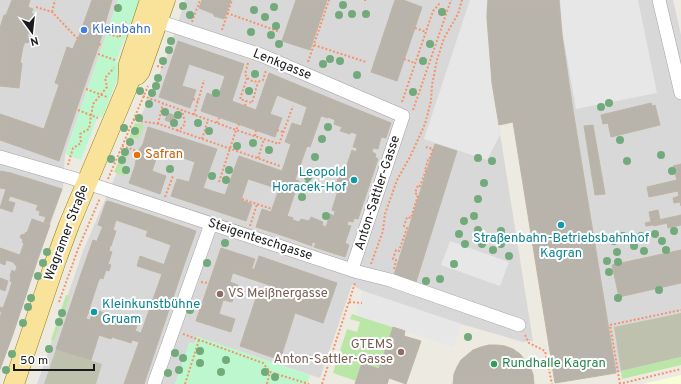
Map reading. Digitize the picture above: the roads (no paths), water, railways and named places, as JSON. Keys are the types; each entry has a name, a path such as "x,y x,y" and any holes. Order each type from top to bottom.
{"main road":[{"name":"Wagramer Straße","path":"135,91 120,62 136,42 150,0"},
{"name":"Wagramer Straße","path":"14,384 69,225 95,186 135,91 140,71 165,0"}],"street":[{"path":"659,0 681,93"},
{"name":"Lenkgasse","path":"158,21 261,55 403,116"},
{"name":"Anton-Sattler-Gasse","path":"354,273 403,116"},
{"name":"Steigenteschgasse","path":"0,157 95,186 354,273 390,280 520,325"},
{"path":"154,384 210,224"}],"place":[{"name":"Kleinbahn","path":"84,30"},
{"name":"Safran","path":"137,155"},
{"name":"Leopold Horacek-Hof","path":"354,180"},
{"name":"Straßenbahn-Betriebsbahnhof Kagran","path":"561,225"},
{"name":"VS Meißnergasse","path":"220,294"},
{"name":"Kleinkunstbühne Gruam","path":"94,312"},
{"name":"GTEMS Anton-Sattler-Gasse","path":"401,352"},
{"name":"Rundhalle Kagran","path":"494,364"}]}
